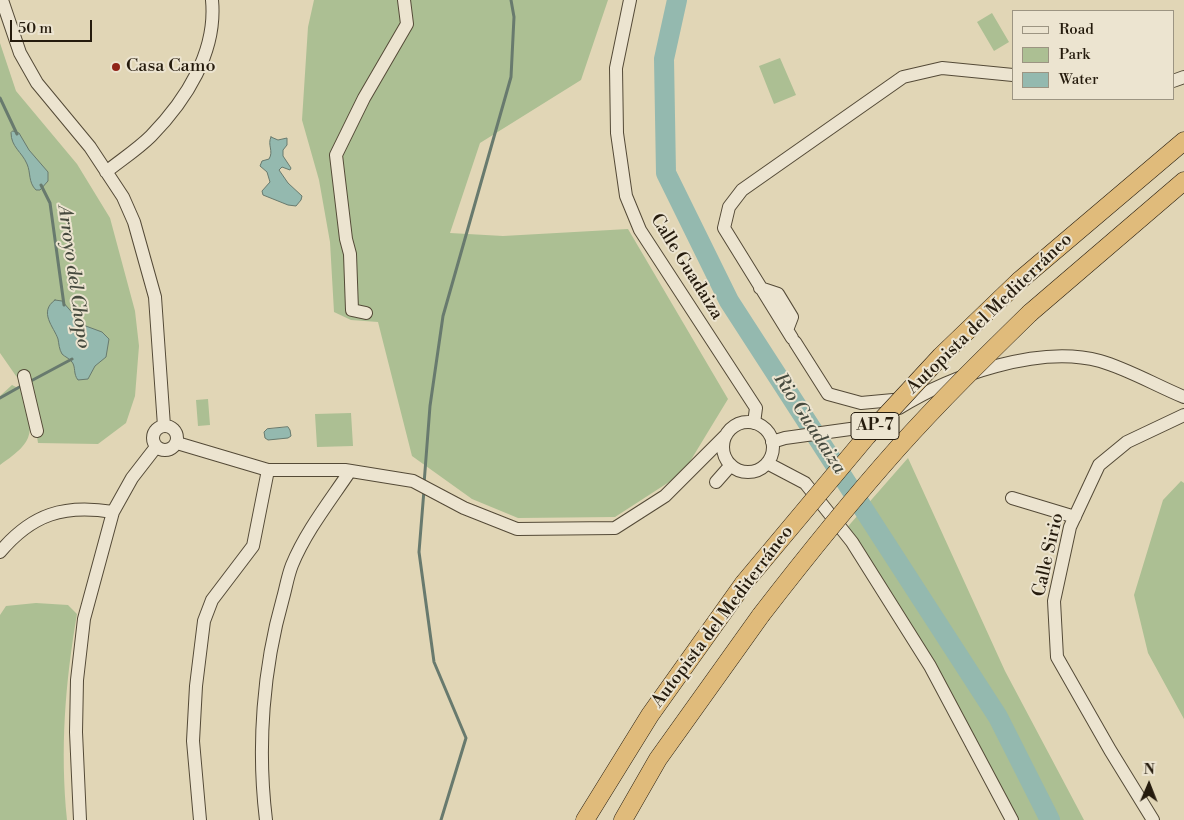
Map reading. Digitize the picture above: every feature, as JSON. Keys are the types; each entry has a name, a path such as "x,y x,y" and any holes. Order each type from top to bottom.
{"highway":[{"name":"Autopista del Mediterráneo","path":"585,820 650,715 744,583 867,436 942,356 1019,281 1184,141"},
{"name":"Autopista del Mediterráneo","path":"623,820 658,760 761,615 824,534 898,448 970,372 1030,313 1184,181"}],"street":[{"path":"2,0 20,53 37,83 90,147 123,196 134,222 154,297 164,426"},
{"path":"106,172 150,137 181,101 210,44 214,16 212,0"},
{"path":"366,313 352,310 350,254 346,239 336,155 364,98 407,24 404,0"},
{"name":"Calle Guadaiza","path":"630,0 616,68 617,133 626,196 640,230 756,408 754,423"},
{"path":"916,397 861,403 828,394 724,228 729,207 742,190 903,77 942,68 1012,75"},
{"path":"177,443 268,470 350,471 413,481 464,508 517,529 614,528 666,496 738,424 754,423 779,440 872,426 916,397 952,380 1006,365 1045,357 1075,357 1100,361 1184,397"},
{"path":"24,376 37,431"},
{"name":"Calle Sirio","path":"1153,820 1110,750 1057,657 1054,601 1074,517 1099,466 1127,442 1184,416"},
{"path":"164,426 175,431 177,443"},
{"path":"156,447 153,440 155,432 164,426"},
{"path":"726,436 724,451 731,465 738,470 754,471 767,463 779,440"},
{"path":"156,447 168,450 177,443"},
{"path":"80,820 76,732 77,680 84,619 113,512 132,478 156,447"},
{"path":"767,463 805,483 852,542 930,666 1012,820"},
{"path":"716,482 731,465"},
{"path":"200,820 193,741 196,686 204,622 212,600 252,546 268,470"},
{"path":"266,820 261,781 265,700 273,632 292,565 308,532 350,471"},
{"path":"1012,498 1074,517"},
{"path":"0,552 29,523 51,513 87,508 113,512"}],"green space":[{"path":"314,0 608,0 581,80 480,143 450,233 503,236 628,229 728,399 683,473 615,517 518,518 472,499 412,456 378,322 351,320 334,312 330,242 319,180 302,120 308,27"},
{"path":"992,13 1009,42 994,51 977,22"},
{"path":"0,43 16,91 77,164 110,218 135,311 139,346 135,396 126,423 98,444 38,443 29,387 16,376 0,353"},
{"path":"780,58 796,95 774,104 759,66"},
{"path":"12,385 24,391 29,417 29,434 21,448 0,465 0,396"},
{"path":"208,399 210,425 198,426 196,400"},
{"path":"351,413 353,446 317,447 315,414"},
{"path":"908,458 1005,671 1084,820 1012,820 1002,798 844,531"},
{"path":"1181,481 1184,483 1184,719 1148,653 1134,595 1163,500"},
{"path":"36,603 68,605 77,614 69,666 65,717 64,768 67,820 0,820 0,615 6,606"}],"water":[{"path":"13,131 19,133 29,150 48,172 48,181 40,190 36,190 32,184 27,164 11,138"},
{"path":"271,137 278,140 287,138 287,145 283,150 283,156 291,168 290,170 282,167 279,170 288,183 302,196 296,206 288,205 263,195 262,191 270,182 267,172 260,166 262,161 269,159"},
{"path":"55,300 62,301 83,325 102,332 109,339 106,357 95,366 88,379 78,380 73,364 61,352 58,339 47,314 50,305"},
{"path":"288,427 291,436 288,438 268,440 265,438 264,432 267,429"}],"waterway":[{"path":"424,484 430,406 443,316 511,77 514,17 511,0"},
{"name":"Rio Guadaiza","path":"677,0 664,59 666,173 729,301 998,717 1050,820"},
{"name":"Arroyo del Chopo","path":"0,98 17,134"},
{"name":"Arroyo del Chopo","path":"41,185 50,203 64,305"},
{"name":"Arroyo del Chopo","path":"29,382 72,359"},
{"name":"Arroyo del Chopo","path":"0,398 23,385"},
{"path":"424,490 419,552 434,662 466,738 441,820"}],"place":[{"name":"Casa Camo","path":"116,67"}]}
